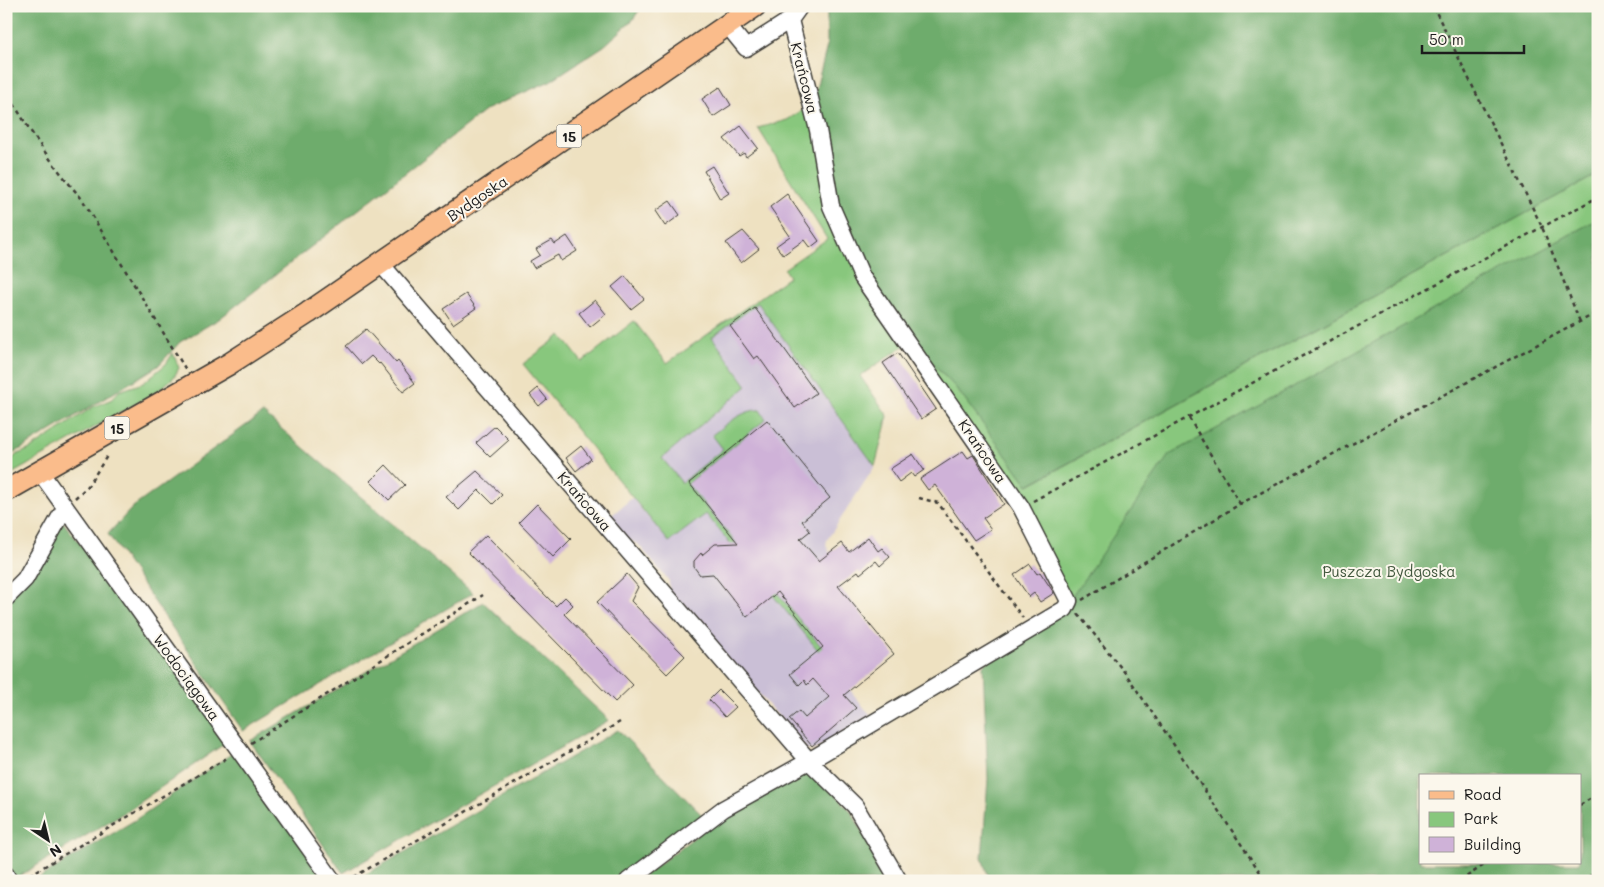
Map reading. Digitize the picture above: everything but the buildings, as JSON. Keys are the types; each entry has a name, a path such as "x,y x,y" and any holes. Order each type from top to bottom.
{"main road":[{"name":"Bydgoska","path":"194,384 308,313 381,264 755,6"},
{"name":"15","path":"6,491 194,384"}],"street":[{"path":"728,26 746,48 795,13"},
{"name":"Krańcowa","path":"795,13 818,130 830,206 846,243 862,277 1021,507 1070,603"},
{"name":"Krańcowa","path":"381,264 809,761 855,806 899,881"},
{"name":"Wodociągowa","path":"40,472 334,881"},
{"path":"6,598 25,579 65,508"},
{"path":"628,881 723,809 809,761 1031,630 1065,609 1070,603"},
{"path":"6,875 9,881"}],"path":[{"path":"1433,6 1542,227 1580,322"},
{"path":"6,90 18,112 62,176 82,199 194,384"},
{"path":"1021,507 1598,197"},
{"path":"1266,881 1126,674 1070,603 1240,504 1598,312"},
{"path":"1189,418 1240,504"},
{"path":"65,508 88,486 107,456"},
{"path":"919,498 938,503 1031,630"},
{"path":"20,881 239,750 483,595"},
{"path":"347,881 620,722"},
{"path":"1582,804 1598,794"},
{"path":"1460,881 1486,864"},
{"path":"1582,881 1598,871"}],"shaded area":[{"path":"756,300 875,466 827,540 826,545 830,554 820,562 894,655 850,690 871,716 814,750 808,750 669,592 669,581 638,544 622,537 606,520 632,498 669,542 584,365 634,321 667,363"}],"green space":[{"path":"6,6 642,6 632,21 604,46 550,81 487,109 219,319 180,342 158,366 6,458"},
{"path":"827,6 1598,6 1598,174 1028,485 956,388 897,326 846,243 812,104 827,46"},
{"path":"812,104 897,326 956,388 1029,485 1598,174 1598,219 1493,278 1069,601 1031,524 908,343 860,376 888,416 875,466 758,303 712,337 747,386 662,458 682,483 723,449 712,435 741,415 754,410 760,410 766,419 687,484 854,686 850,689 706,514 669,542 523,364 561,335 582,362 634,321 667,363 789,277 784,269 827,239 758,128 787,120"},
{"name":"Puszcza Bydgoska","path":"1598,219 1598,881 990,881 982,858 988,779 983,665 1069,601 1169,455"},
{"path":"173,353 179,368 174,377 157,392 6,477 6,466 16,455 30,449 93,407 112,399 119,391 143,383 166,364"},
{"path":"263,413 473,593 243,731 108,534 133,507"},
{"path":"63,522 233,738 128,810 13,880 6,867 6,604"},
{"path":"483,602 609,720 343,873 250,741"},
{"path":"618,730 703,816 616,881 354,881"},
{"path":"240,748 328,881 34,881 135,820"},
{"path":"813,769 850,810 892,881 637,881 726,813"}]}
